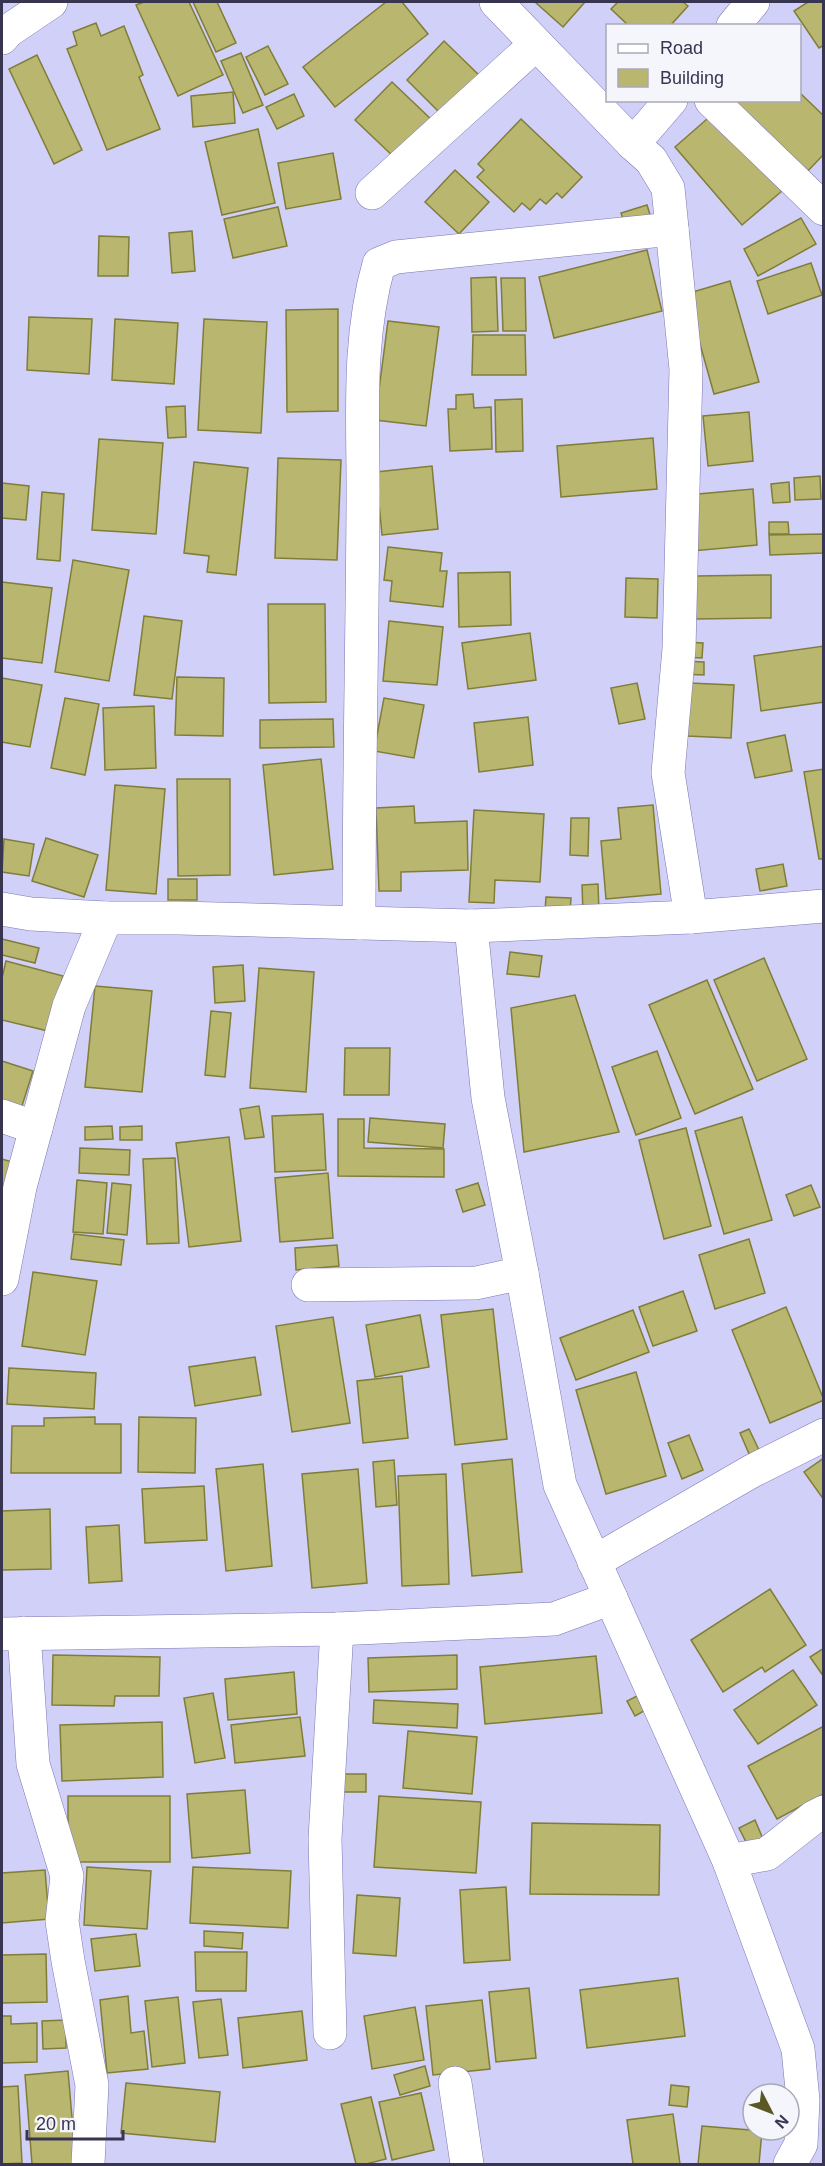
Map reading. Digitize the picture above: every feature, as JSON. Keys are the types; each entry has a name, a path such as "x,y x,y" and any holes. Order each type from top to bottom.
{"street":[{"path":"2,38 8,31 51,2"},
{"path":"496,2 633,144 651,159 668,188 686,369 679,649 669,773 691,917"},
{"path":"735,24 753,2"},
{"path":"372,193 536,44"},
{"path":"633,144 669,102"},
{"path":"713,102 824,209"},
{"path":"359,923 363,505 361,389 369,297 379,264 396,257 672,229"},
{"path":"2,909 31,914 106,918 471,926 691,917 824,906"},
{"path":"2,1279 20,1187 69,1006 106,918"},
{"path":"471,926 488,1098 560,1485 729,1861 798,2049 803,2100 801,2144 790,2164"},
{"path":"2,1116 36,1128"},
{"path":"308,1285 476,1283 522,1274"},
{"path":"594,1562 752,1471 824,1434"},
{"path":"88,2164 92,2085 62,1921 67,1875 33,1764 13,1633 337,1629 554,1619 611,1598"},
{"path":"330,2033 325,1839 337,1629"},
{"path":"729,1861 767,1854 804,1824 824,1812"},
{"path":"456,2084 467,2164"}],"building":[{"path":"144,2 189,2 223,75 178,96 136,5"},
{"path":"193,2 217,2 236,43 216,52"},
{"path":"386,2 402,2 428,34 335,107 303,67"},
{"path":"535,2 585,2 563,27"},
{"path":"618,2 683,2 688,6 672,24 627,24 611,9"},
{"path":"808,2 824,2 824,45 819,48 794,11"},
{"path":"96,23 101,36 124,26 143,75 139,77 160,129 107,150 67,49 77,45 73,32"},
{"path":"444,41 480,76 442,115 407,80"},
{"path":"268,46 288,84 265,95 246,57"},
{"path":"241,53 263,105 243,113 221,61"},
{"path":"37,55 82,150 54,164 9,69"},
{"path":"392,82 434,122 397,160 355,120"},
{"path":"233,92 235,123 193,127 191,96"},
{"path":"294,94 304,116 277,129 266,107"},
{"path":"801,94 824,116 824,154 806,173 733,104 734,102 801,102"},
{"path":"715,112 782,191 742,225 675,147"},
{"path":"521,119 582,177 562,198 557,193 546,204 540,199 530,210 522,203 514,212 477,177 484,170 478,164"},
{"path":"258,129 275,203 222,215 205,142"},
{"path":"333,153 341,199 286,209 278,163"},
{"path":"455,170 489,202 459,234 425,202"},
{"path":"647,205 652,221 626,229 621,213"},
{"path":"278,207 287,246 233,258 224,219"},
{"path":"801,218 816,244 758,276 744,249"},
{"path":"192,231 195,271 172,273 169,233"},
{"path":"99,236 129,237 128,276 98,276"},
{"path":"647,250 662,311 554,338 539,277"},
{"path":"811,263 822,295 768,314 757,281"},
{"path":"496,277 498,331 472,332 471,278"},
{"path":"501,278 525,278 526,331 503,331"},
{"path":"730,281 759,382 714,394 686,294"},
{"path":"338,309 338,411 287,412 286,310"},
{"path":"29,317 92,319 89,374 27,370"},
{"path":"115,319 178,323 174,384 112,380"},
{"path":"204,319 267,322 261,433 198,430"},
{"path":"388,321 439,327 426,426 375,420"},
{"path":"473,335 525,335 526,375 472,375"},
{"path":"473,394 474,408 491,407 492,449 450,451 448,409 456,409 456,395"},
{"path":"522,399 523,451 496,452 495,400"},
{"path":"185,406 186,437 168,438 166,407"},
{"path":"749,412 753,461 708,466 703,416"},
{"path":"653,438 657,489 561,497 557,446"},
{"path":"99,439 163,443 156,534 92,530"},
{"path":"278,458 341,460 337,560 275,558"},
{"path":"194,462 248,468 236,575 207,572 209,556 184,553"},
{"path":"432,466 438,529 382,535 376,472"},
{"path":"820,476 821,499 795,500 794,478"},
{"path":"789,482 790,502 773,503 771,484"},
{"path":"2,483 29,486 26,520 2,518"},
{"path":"753,489 757,545 692,551 687,495"},
{"path":"42,492 64,494 60,561 37,559"},
{"path":"769,522 788,522 789,534 769,534"},
{"path":"824,534 824,553 770,555 769,535"},
{"path":"388,547 442,553 440,571 447,571 443,607 390,601 392,581 384,580"},
{"path":"73,560 129,570 109,681 55,672"},
{"path":"510,572 511,625 459,627 458,573"},
{"path":"771,575 771,618 696,619 696,576"},
{"path":"626,578 658,579 657,618 625,617"},
{"path":"2,582 52,588 42,663 2,658"},
{"path":"268,604 325,604 326,702 269,703"},
{"path":"144,616 182,621 172,699 134,695"},
{"path":"389,621 443,627 437,685 383,681"},
{"path":"530,633 536,680 468,689 462,643"},
{"path":"684,642 703,643 702,658 683,657"},
{"path":"824,646 824,702 761,711 754,656"},
{"path":"682,661 704,662 704,675 681,674"},
{"path":"177,677 224,678 223,736 175,735"},
{"path":"2,678 42,685 30,747 2,742"},
{"path":"637,683 645,719 619,724 611,688"},
{"path":"689,683 734,685 731,738 687,736"},
{"path":"65,698 99,704 85,775 51,768"},
{"path":"384,698 424,705 414,758 374,751"},
{"path":"154,706 156,768 105,770 103,708"},
{"path":"528,717 533,765 479,772 474,723"},
{"path":"333,719 334,747 260,748 260,720"},
{"path":"785,735 792,771 755,778 747,743"},
{"path":"321,759 333,869 274,875 263,765"},
{"path":"824,769 824,859 819,859 804,772"},
{"path":"177,779 230,779 230,875 178,876"},
{"path":"115,785 165,789 156,894 106,890"},
{"path":"653,805 661,894 606,899 601,841 621,839 618,808"},
{"path":"414,806 415,823 467,821 468,870 401,872 401,891 379,891 376,808"},
{"path":"474,810 544,814 540,882 495,880 494,903 469,902"},
{"path":"571,818 589,818 588,856 570,855"},
{"path":"46,838 98,855 84,897 32,881"},
{"path":"4,839 34,844 29,876 2,872"},
{"path":"783,864 787,886 760,891 756,869"},
{"path":"168,879 197,879 197,900 168,900"},
{"path":"598,884 599,912 583,913 582,885"},
{"path":"546,897 571,898 570,912 545,911"},
{"path":"2,939 39,948 35,963 2,955"},
{"path":"510,952 542,956 539,977 507,974"},
{"path":"764,958 807,1059 757,1081 714,980"},
{"path":"6,961 63,976 48,1031 2,1020 2,978"},
{"path":"243,965 245,1001 215,1003 213,967"},
{"path":"259,968 314,972 306,1092 250,1088"},
{"path":"707,980 753,1089 695,1114 649,1005"},
{"path":"95,986 152,991 142,1092 85,1087"},
{"path":"575,995 619,1132 524,1152 511,1008"},
{"path":"211,1011 231,1013 225,1077 205,1075"},
{"path":"345,1048 390,1048 389,1095 344,1095"},
{"path":"657,1051 681,1118 636,1135 612,1067"},
{"path":"2,1061 33,1071 21,1109 2,1102"},
{"path":"259,1106 264,1137 245,1139 240,1109"},
{"path":"323,1114 326,1170 275,1172 272,1116"},
{"path":"742,1117 772,1220 724,1234 695,1131"},
{"path":"370,1118 445,1124 443,1148 368,1142"},
{"path":"338,1119 364,1119 364,1148 444,1149 444,1177 338,1176"},
{"path":"112,1126 113,1139 85,1140 85,1127"},
{"path":"142,1126 142,1140 120,1140 120,1127"},
{"path":"686,1128 711,1226 664,1239 639,1140"},
{"path":"229,1137 241,1241 189,1247 176,1143"},
{"path":"80,1148 130,1150 129,1175 79,1173"},
{"path":"175,1158 179,1243 147,1244 143,1159"},
{"path":"2,1159 12,1162 2,1196"},
{"path":"328,1173 333,1238 280,1242 275,1178"},
{"path":"77,1180 107,1183 103,1234 73,1232"},
{"path":"112,1183 131,1185 127,1235 107,1233"},
{"path":"478,1183 485,1205 463,1212 456,1190"},
{"path":"811,1185 820,1207 794,1216 786,1195"},
{"path":"74,1234 124,1240 121,1265 71,1259"},
{"path":"749,1239 765,1293 715,1309 699,1255"},
{"path":"337,1245 339,1266 296,1270 295,1248"},
{"path":"33,1272 97,1281 85,1355 22,1346"},
{"path":"683,1291 697,1331 653,1346 639,1307"},
{"path":"786,1307 824,1400 770,1423 732,1330"},
{"path":"493,1309 507,1439 455,1445 441,1315"},
{"path":"633,1310 649,1352 576,1380 560,1338"},
{"path":"420,1315 429,1367 375,1377 366,1325"},
{"path":"333,1317 350,1423 292,1432 276,1326"},
{"path":"255,1357 261,1395 195,1406 189,1367"},
{"path":"9,1368 96,1373 94,1409 7,1404"},
{"path":"636,1372 666,1476 606,1494 576,1390"},
{"path":"402,1376 408,1438 363,1443 357,1381"},
{"path":"95,1417 95,1424 121,1424 121,1473 11,1473 12,1426 44,1426 44,1418"},
{"path":"139,1417 196,1418 195,1473 138,1472"},
{"path":"749,1429 760,1452 750,1456 740,1433"},
{"path":"689,1435 703,1470 682,1479 668,1443"},
{"path":"824,1458 824,1500 804,1472"},
{"path":"512,1459 522,1572 472,1576 462,1464"},
{"path":"394,1460 397,1505 376,1507 373,1462"},
{"path":"263,1464 272,1566 226,1571 216,1469"},
{"path":"358,1469 367,1583 312,1588 302,1474"},
{"path":"446,1474 449,1584 402,1586 398,1476"},
{"path":"204,1486 207,1540 145,1543 142,1489"},
{"path":"50,1509 51,1569 2,1570 2,1511"},
{"path":"119,1525 122,1581 89,1583 86,1527"},
{"path":"770,1589 806,1645 765,1672 762,1667 723,1692 691,1640"},
{"path":"824,1648 824,1677 810,1657"},
{"path":"53,1655 160,1657 159,1696 115,1696 114,1706 52,1705"},
{"path":"457,1655 457,1689 369,1692 368,1658"},
{"path":"596,1656 602,1713 485,1724 480,1667"},
{"path":"793,1670 817,1705 758,1744 734,1710"},
{"path":"294,1672 297,1714 228,1720 225,1679"},
{"path":"213,1693 225,1758 195,1763 184,1698"},
{"path":"637,1696 644,1711 635,1716 627,1701"},
{"path":"374,1700 458,1704 457,1728 373,1723"},
{"path":"300,1717 305,1756 235,1763 231,1725"},
{"path":"162,1722 163,1777 62,1781 60,1725"},
{"path":"824,1726 824,1794 777,1819 748,1766"},
{"path":"408,1731 477,1737 472,1794 403,1788"},
{"path":"342,1774 366,1774 366,1792 342,1792"},
{"path":"245,1790 250,1853 192,1858 187,1794"},
{"path":"68,1796 170,1796 170,1862 68,1862"},
{"path":"379,1796 481,1802 476,1873 374,1867"},
{"path":"755,1820 763,1839 748,1846 739,1828"},
{"path":"532,1823 660,1825 659,1895 530,1894"},
{"path":"87,1867 151,1871 147,1929 84,1925"},
{"path":"193,1867 291,1871 288,1928 190,1923"},
{"path":"45,1870 49,1919 2,1923 2,1873"},
{"path":"506,1887 510,1960 464,1963 460,1890"},
{"path":"357,1895 400,1898 396,1956 353,1953"},
{"path":"204,1931 243,1933 242,1949 204,1946"},
{"path":"136,1934 140,1966 95,1971 91,1939"},
{"path":"195,1952 247,1952 246,1991 196,1991"},
{"path":"46,1954 47,2002 2,2003 2,1955"},
{"path":"678,1978 685,2036 587,2048 580,1990"},
{"path":"529,1988 536,2058 496,2062 489,1992"},
{"path":"128,1996 131,2033 144,2031 148,2069 107,2073 100,2000"},
{"path":"178,1997 185,2063 152,2067 145,2001"},
{"path":"221,1999 228,2055 199,2058 193,2002"},
{"path":"482,2000 490,2069 433,2075 426,2006"},
{"path":"415,2007 424,2060 372,2069 364,2016"},
{"path":"302,2011 307,2060 243,2068 238,2018"},
{"path":"2,2016 11,2016 11,2024 37,2023 37,2062 2,2063"},
{"path":"66,2020 66,2048 43,2049 42,2021"},
{"path":"425,2066 430,2086 400,2095 394,2075"},
{"path":"68,2071 76,2164 32,2164 25,2075"},
{"path":"126,2083 220,2092 215,2142 121,2133"},
{"path":"671,2085 689,2087 687,2107 669,2105"},
{"path":"18,2086 22,2163 2,2164 2,2087"},
{"path":"421,2093 434,2150 392,2160 379,2102"},
{"path":"371,2097 386,2159 356,2164 341,2104"},
{"path":"673,2114 680,2164 633,2164 627,2120"},
{"path":"702,2126 741,2129 741,2142 761,2142 759,2164 698,2164"}]}
